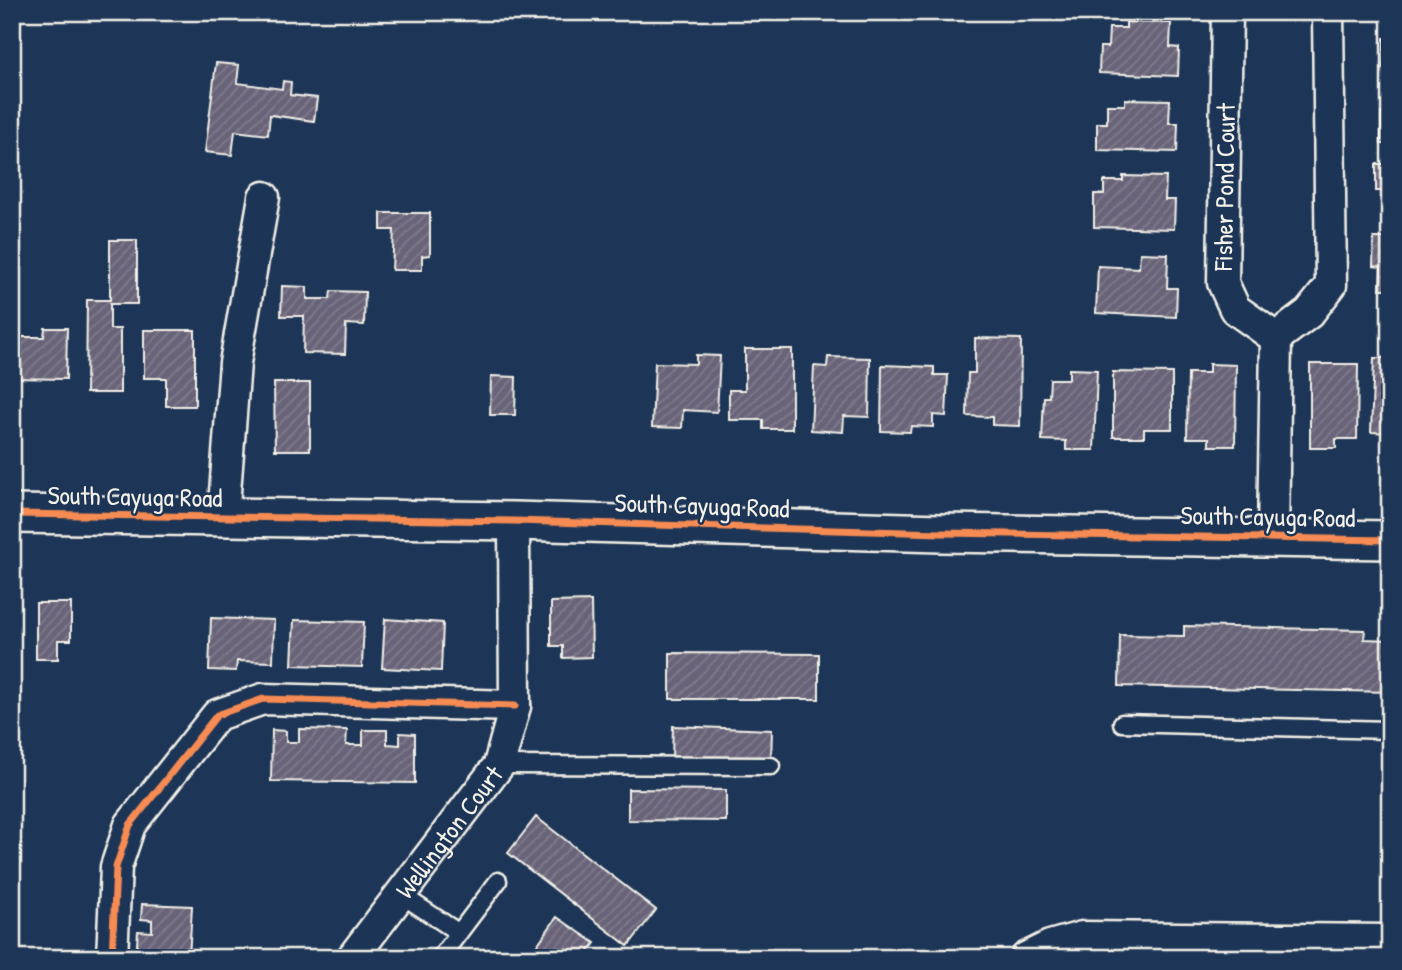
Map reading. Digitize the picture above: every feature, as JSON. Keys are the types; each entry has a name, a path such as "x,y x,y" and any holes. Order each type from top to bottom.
{"street":[{"name":"Fisher Pond Court","path":"1227,12 1223,283 1235,309 1276,338"},
{"path":"1273,537 1276,338 1309,313 1331,285 1328,12"},
{"path":"223,518 235,363 264,197"},
{"name":"South Cayuga Road","path":"12,514 1390,540"},
{"name":"Wellington Court","path":"352,958 499,765 515,706 514,522"},
{"path":"112,958 116,867 130,825 217,715 263,699 515,706"},
{"path":"1026,958 1050,946 1082,937 1390,940"}],"lane":[{"path":"1122,723 1390,730"},
{"path":"499,765 771,765"},
{"path":"440,958 498,881"},
{"path":"400,894 459,933"}],"building":[{"path":"1126,22 1171,23 1170,47 1179,48 1178,76 1099,73 1100,47 1108,47 1109,28 1126,28"},
{"path":"1384,38 1390,38 1390,68 1383,68"},
{"path":"216,63 239,65 237,83 282,89 283,81 291,82 290,95 317,98 314,121 270,115 268,135 235,131 232,155 205,152"},
{"path":"1389,93 1390,144 1381,144 1381,113 1389,113"},
{"path":"1125,99 1170,100 1169,123 1178,123 1177,152 1097,150 1097,123 1107,123 1107,105 1125,105"},
{"path":"1376,164 1390,164 1390,214 1383,214 1383,191 1376,191"},
{"path":"1123,176 1166,177 1165,200 1175,200 1174,229 1094,227 1094,194 1104,194 1104,181 1123,181"},
{"path":"381,213 430,213 430,255 422,256 422,270 392,270 394,230 381,230"},
{"path":"1374,238 1390,238 1390,289 1380,289 1381,267 1373,266"},
{"path":"110,240 137,240 137,304 110,304 110,329 120,329 120,393 86,393 87,300 110,300"},
{"path":"1140,253 1168,254 1167,288 1177,288 1176,317 1096,313 1098,266 1139,268"},
{"path":"282,286 307,287 307,299 330,299 331,291 365,292 364,325 346,324 345,354 303,353 304,316 281,316"},
{"path":"45,328 67,328 66,379 12,378 12,337 44,337"},
{"path":"144,330 195,330 195,406 166,406 166,378 144,378"},
{"path":"975,338 1021,339 1020,426 992,425 992,417 967,416 968,373 975,373"},
{"path":"745,349 792,349 792,429 763,429 763,420 729,420 729,390 745,390"},
{"path":"696,355 720,356 717,412 683,410 682,428 652,427 655,363 696,364"},
{"path":"828,357 870,358 869,417 844,416 843,432 811,430 814,366 827,367"},
{"path":"1374,358 1390,358 1390,433 1371,432"},
{"path":"1209,364 1236,365 1235,446 1209,446 1209,438 1187,438 1188,373 1209,373"},
{"path":"1310,364 1358,364 1357,439 1336,439 1336,448 1310,448"},
{"path":"882,365 934,367 934,375 948,375 946,416 933,415 933,427 911,426 910,432 881,431"},
{"path":"1069,369 1097,370 1094,450 1066,450 1066,441 1042,440 1044,397 1049,397 1050,379 1069,379"},
{"path":"1113,372 1172,373 1172,429 1144,429 1144,437 1113,437"},
{"path":"491,376 516,377 515,415 490,415"},
{"path":"274,383 310,383 310,450 275,450"},
{"path":"591,601 592,657 563,658 563,646 551,646 551,602"},
{"path":"36,603 71,603 71,640 58,640 58,659 36,659"},
{"path":"211,618 274,620 273,662 237,661 236,671 209,670"},
{"path":"385,619 443,623 441,671 382,668"},
{"path":"294,620 364,622 362,667 292,665"},
{"path":"1184,626 1365,630 1364,639 1390,640 1390,692 1119,686 1120,635 1184,636"},
{"path":"670,653 819,654 819,699 670,699"},
{"path":"673,726 772,730 771,761 672,757"},
{"path":"299,729 347,730 346,745 363,745 363,730 387,730 387,744 400,745 400,733 415,734 415,783 271,781 272,730 286,731 286,742 299,742"},
{"path":"628,789 726,790 726,821 628,820"},
{"path":"536,817 656,910 628,946 508,853"},
{"path":"142,904 192,906 189,958 136,958 138,931 152,932 152,920 141,919"},
{"path":"557,917 595,943 584,958 528,958"}],"cycle path":[{"path":"12,514 514,521 941,533 1390,540"},
{"path":"112,958 116,867 130,825 217,715 263,699 515,706"}]}
